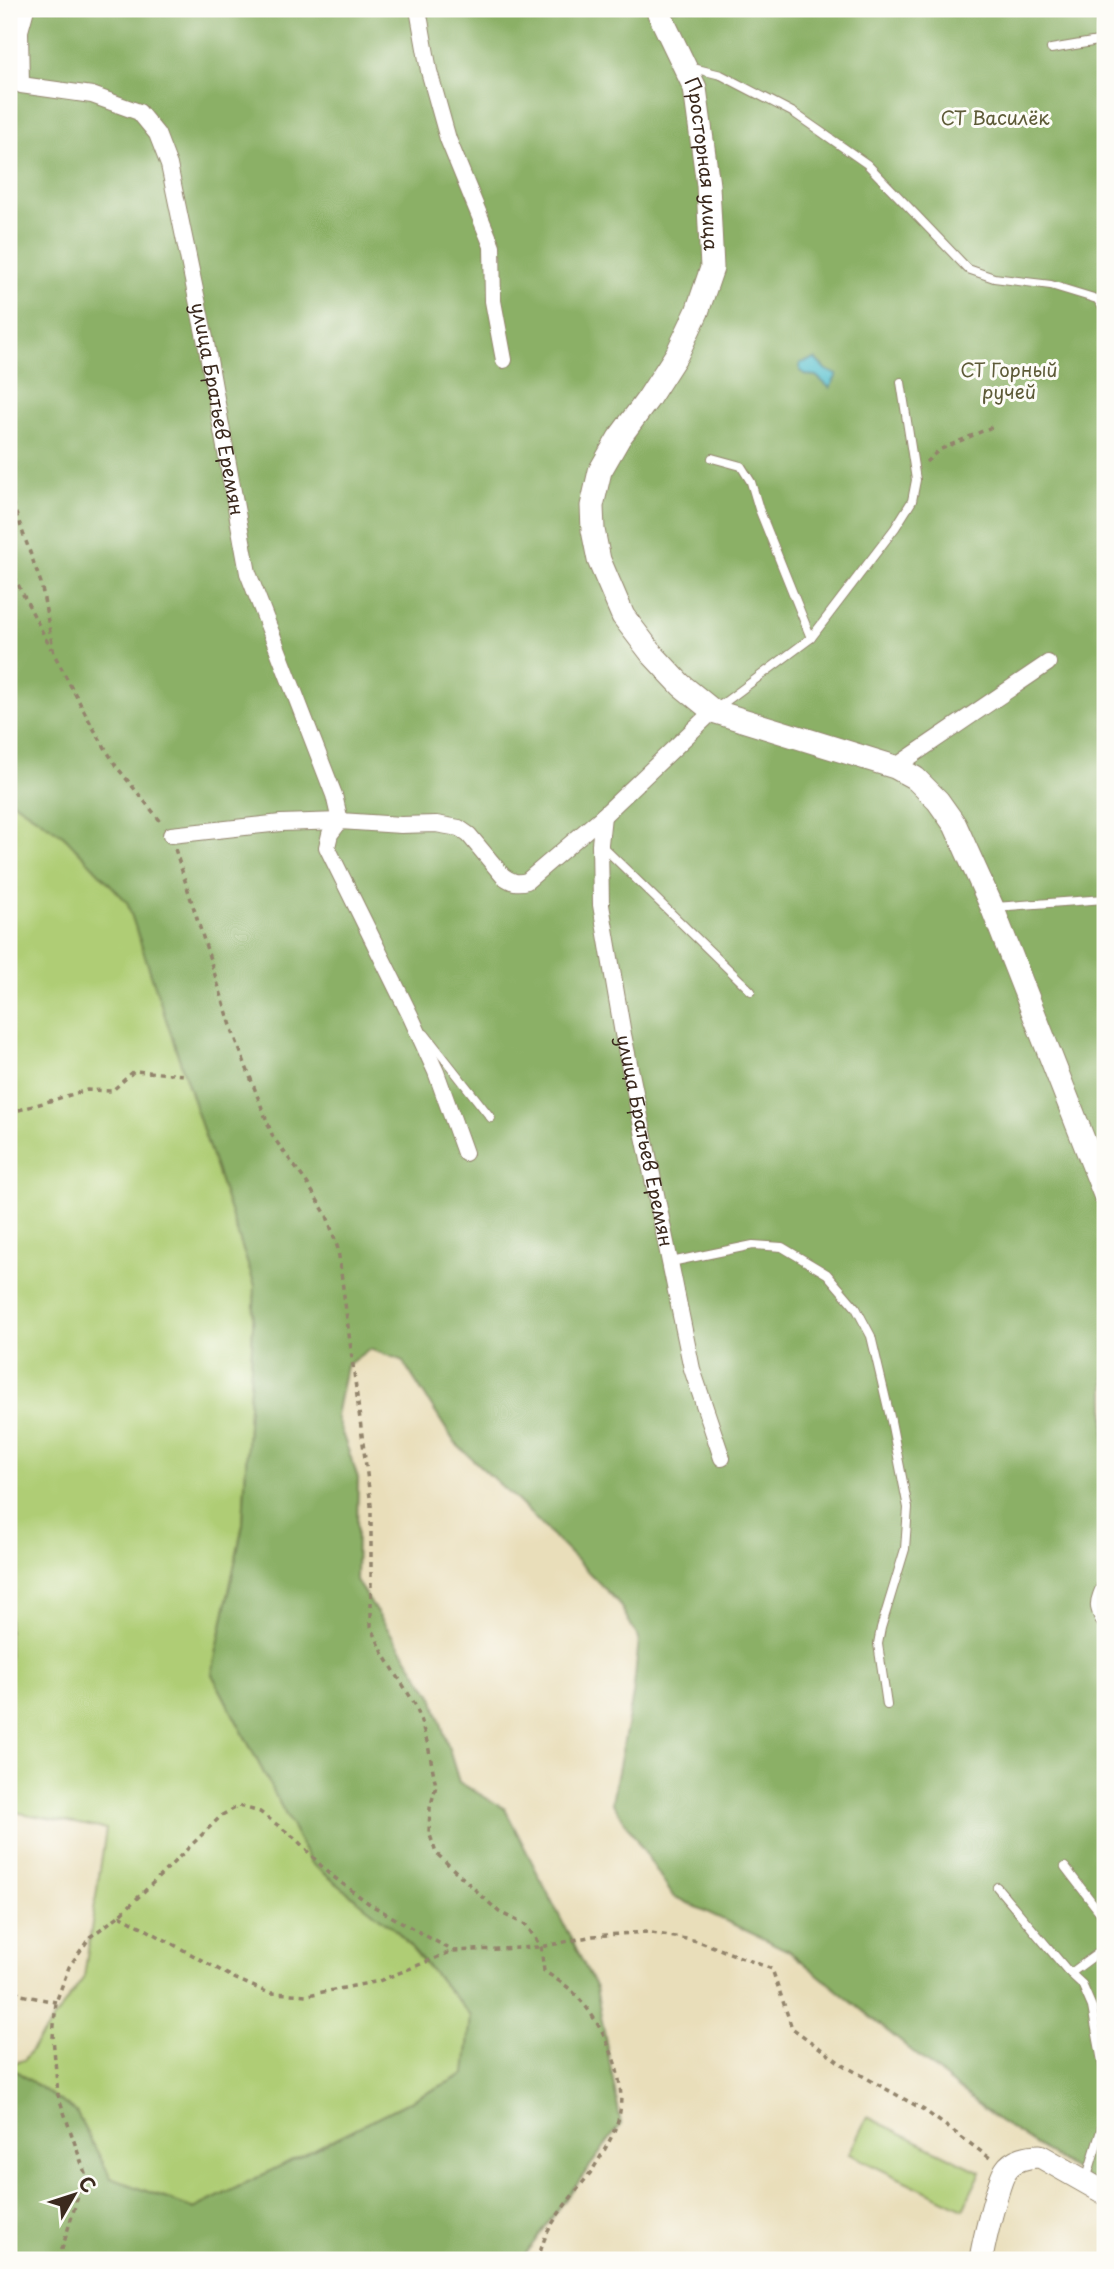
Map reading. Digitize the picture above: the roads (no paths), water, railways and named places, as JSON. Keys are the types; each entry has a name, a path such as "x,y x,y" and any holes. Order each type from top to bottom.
{"street":[{"path":"15,86 20,31 26,9"},
{"path":"418,9 429,71 448,139 492,246 493,301 504,360"},
{"name":"Просторная улица","path":"657,9 695,88 708,185 712,268 697,312 677,354 619,438 600,471 592,506 593,530 599,560 623,616 652,654 681,685 713,711"},
{"name":"улица Братьев Еремян","path":"15,86 92,95 139,111 157,134 169,165 205,338 248,573 334,795 340,821"},
{"path":"895,767 1048,663"},
{"path":"171,835 281,823 340,821 436,824 459,828 469,835 503,876 520,883 527,881 603,816 713,711 895,767 915,779 938,801 955,825 992,907 1105,1195"},
{"name":"улица Братьев Еремян","path":"603,816 600,844 601,905 623,1034 692,1369 722,1458"},
{"path":"340,821 330,834 327,847 436,1072 466,1153"},
{"path":"981,2260 1005,2170 1017,2161 1030,2156 1040,2156 1096,2187"}],"lane":[{"path":"1051,49 1104,45 1098,9"},
{"path":"686,66 721,75 793,113 867,164 968,269 994,278 1051,285 1097,299 1104,307"},
{"path":"713,711 811,638 895,528 912,501 916,480 901,382"},
{"path":"712,458 741,466 751,482 759,509 811,638"},
{"path":"600,844 751,991"},
{"path":"992,907 1105,899"},
{"path":"410,1015 491,1118"},
{"path":"671,1262 753,1245 782,1247 827,1275 856,1308 871,1336 908,1508 905,1549 878,1644 887,1704"},
{"path":"1105,1577 1094,1600 1094,1614 1105,1630"},
{"path":"1065,1867 1105,1919"},
{"path":"997,1887 1082,1984 1092,2007 1105,2078"},
{"path":"1070,1973 1105,1948"},
{"path":"1096,2187 1105,2105"}],"water":[{"path":"815,359 826,370 837,375 830,388 816,376 800,371 800,363"}],"park label":[{"name":"СТ Василёк","path":"995,118"},
{"name":"СТ Горный ручей","path":"1009,381"}]}
